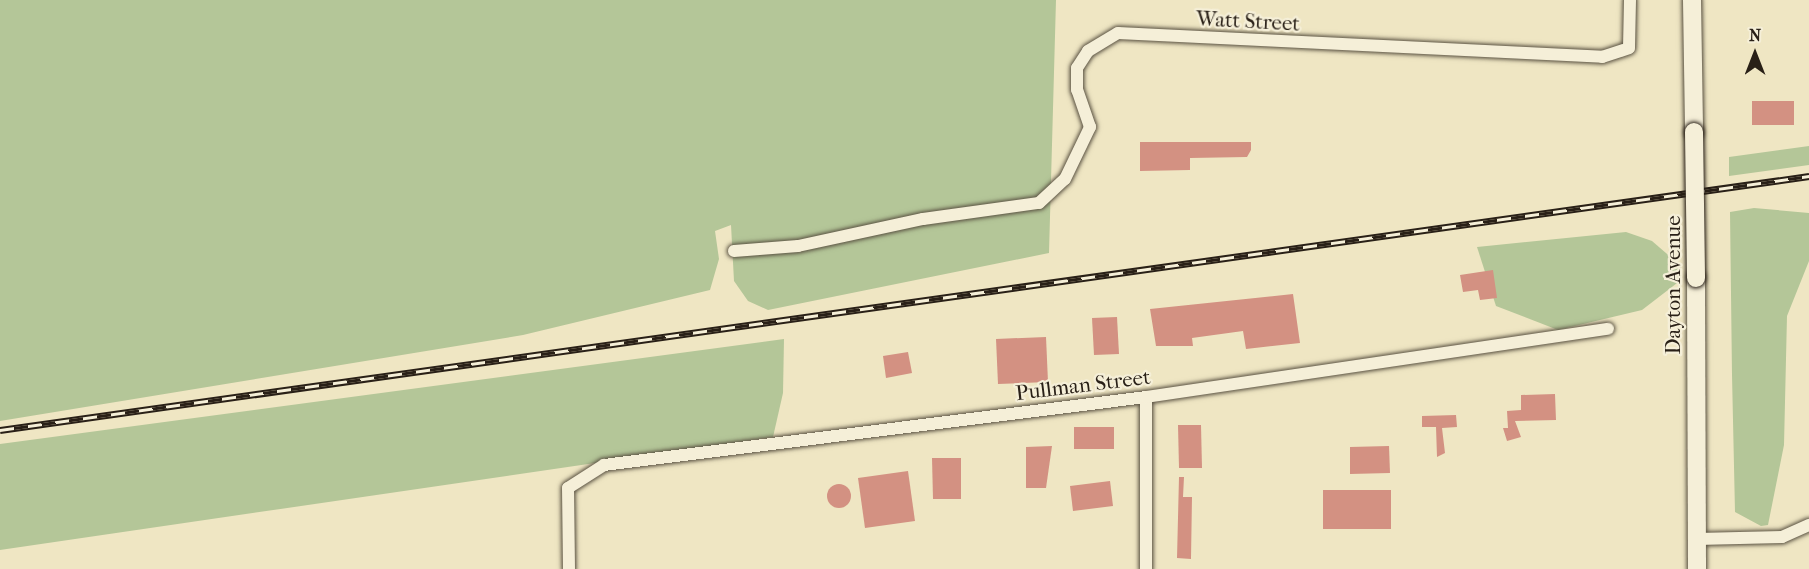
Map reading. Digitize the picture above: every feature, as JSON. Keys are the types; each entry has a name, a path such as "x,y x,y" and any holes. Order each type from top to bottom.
{"main road":[{"name":"Dayton Avenue","path":"1692,0 1697,569"}],"street":[{"name":"Watt Street","path":"734,251 798,246 924,219 1039,203 1065,179 1090,127 1077,90 1077,68 1088,51 1118,33 1602,57 1629,48 1630,0"},
{"name":"Pullman Street","path":"569,569 568,488 604,465 1146,397 1608,329"},
{"path":"1146,397 1146,569"},
{"path":"1697,539 1782,537 1809,525"}],"green space":[{"path":"0,0 1056,0 1049,253 768,310 748,301 734,281 731,225 715,231 719,259 710,290 523,335 0,421"},
{"path":"1809,146 1809,165 1729,176 1729,157"},
{"path":"1754,208 1809,213 1809,261 1787,316 1784,445 1768,525 1761,526 1735,512 1730,212"},
{"path":"1626,232 1652,241 1681,266 1681,280 1642,310 1558,330 1496,306 1477,247"},
{"path":"784,339 783,393 773,437 0,550 0,444"}],"building":[{"path":"1752,101 1794,101 1794,125 1752,125"},
{"path":"1140,142 1251,142 1251,150 1247,157 1190,158 1190,170 1140,171"},
{"path":"1493,270 1497,298 1480,300 1478,290 1463,292 1460,275"},
{"path":"1293,294 1300,343 1246,349 1243,331 1192,338 1193,346 1156,346 1150,309"},
{"path":"1117,317 1119,354 1094,355 1092,318"},
{"path":"1046,337 1048,382 998,384 996,339"},
{"path":"908,352 912,373 886,378 883,356"},
{"path":"1555,394 1556,420 1515,421 1521,437 1507,441 1503,428 1508,428 1507,411 1521,410 1521,395"},
{"path":"1456,415 1457,427 1442,428 1445,453 1437,457 1436,427 1422,427 1422,416"},
{"path":"1178,425 1201,425 1202,468 1179,468"},
{"path":"1074,427 1114,427 1114,449 1074,449"},
{"path":"1052,446 1046,488 1026,488 1026,447"},
{"path":"1389,446 1390,473 1350,474 1350,447"},
{"path":"932,458 961,458 961,499 933,499"},
{"path":"908,471 915,521 865,528 858,478"},
{"path":"1179,477 1184,477 1183,497 1192,497 1191,559 1177,558"},
{"path":"1110,481 1113,506 1073,511 1070,486"},
{"path":"839,484 848,487 851,496 848,505 839,508 830,505 827,496 830,487"},
{"path":"1323,490 1391,490 1391,529 1323,529"}],"railway":[{"path":"0,430 1809,176"}]}
